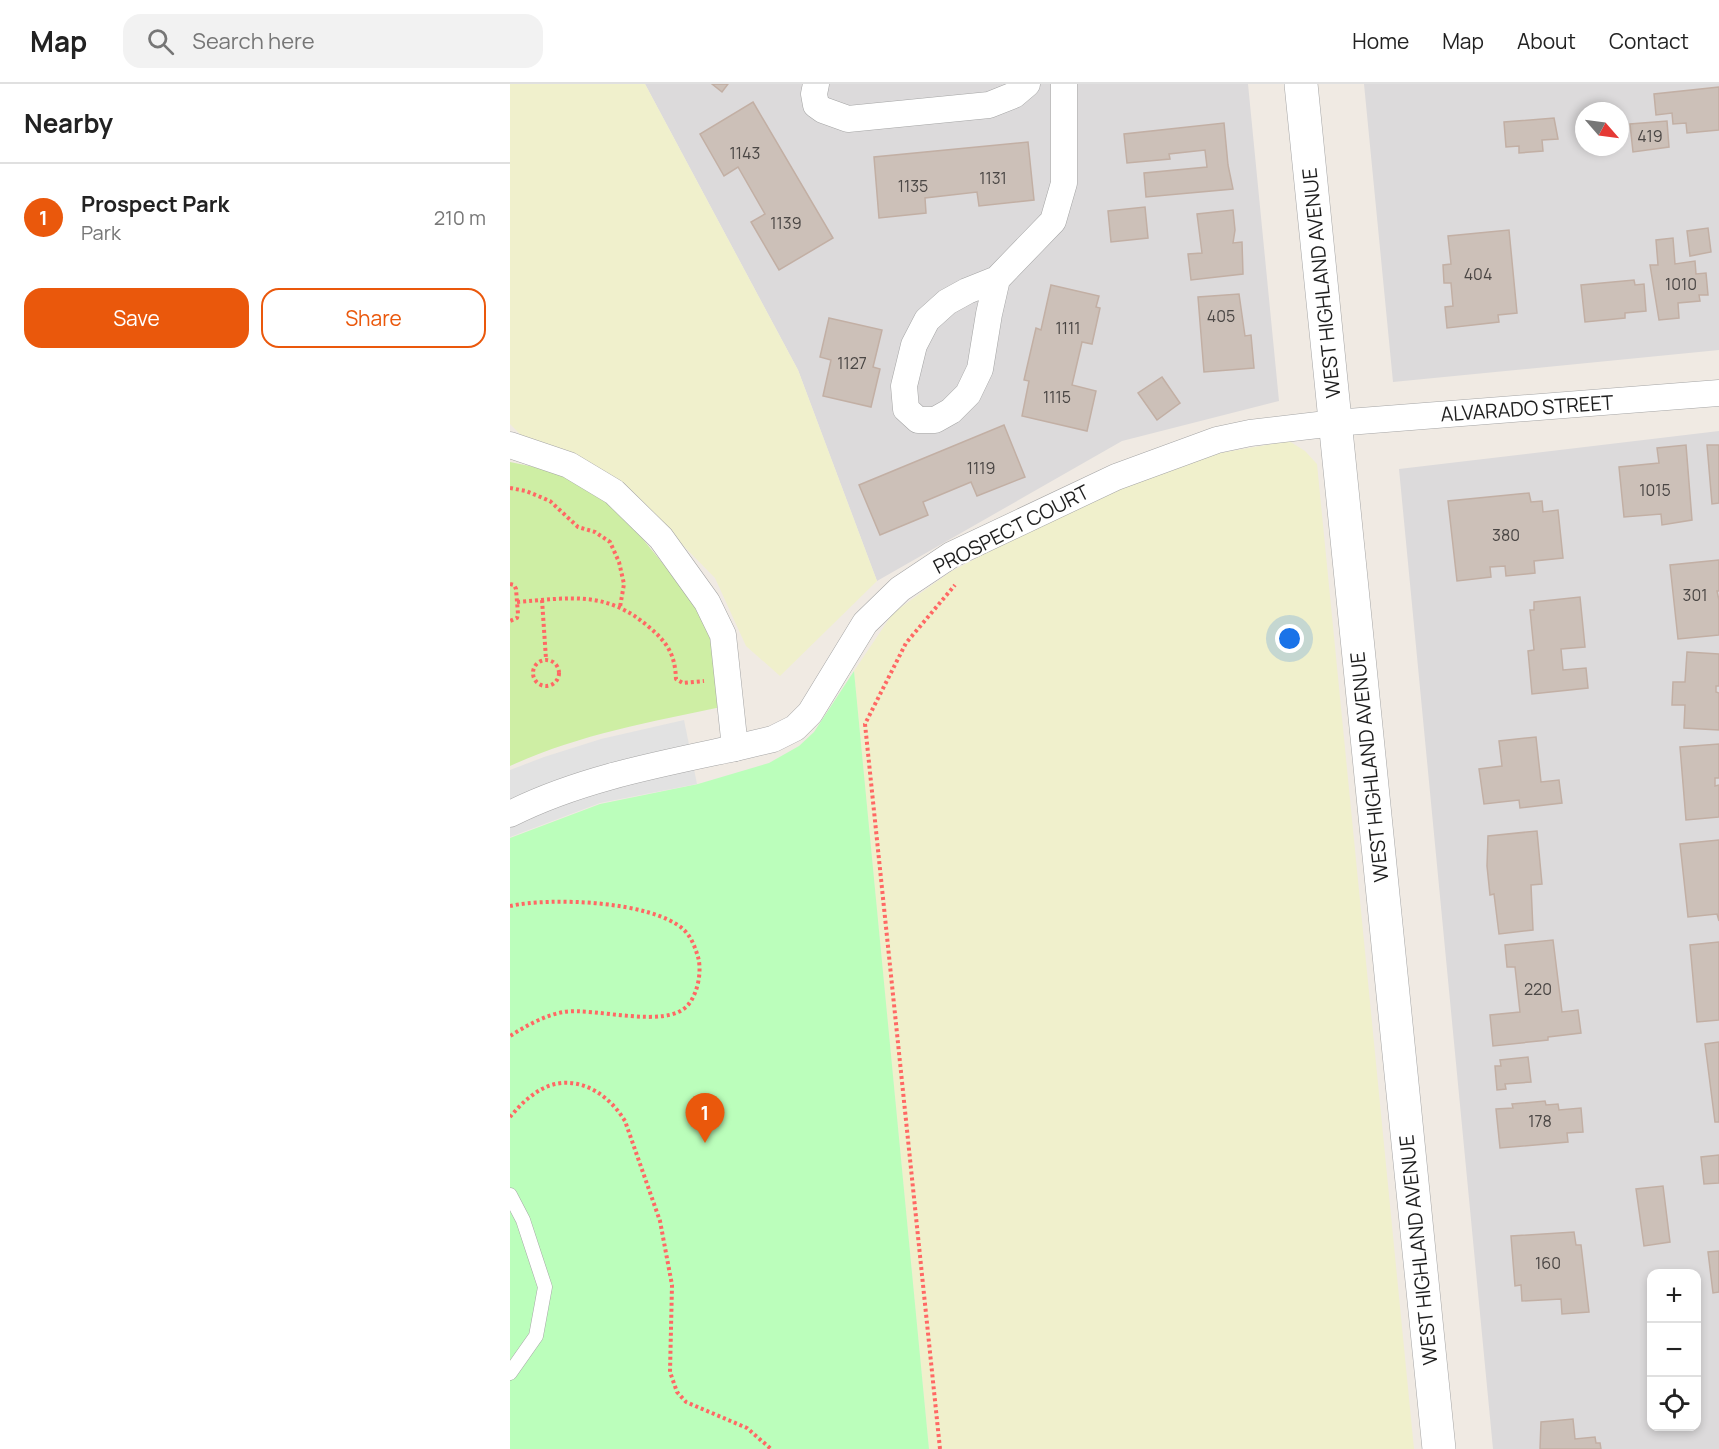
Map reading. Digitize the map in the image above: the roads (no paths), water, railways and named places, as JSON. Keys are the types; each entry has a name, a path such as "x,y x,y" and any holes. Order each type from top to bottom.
{"street":[{"path":"816,84 814,94 816,105 823,111 848,119 989,105 1014,95 1027,84"},
{"path":"997,279 980,369 968,394 951,411 935,420 918,420 906,409 904,386 914,345 927,320 947,302 997,279 1053,221 1065,183 1063,84"},
{"name":"WEST HIGHLAND AVENUE","path":"1301,84 1438,1449"},
{"name":"ALVARADO STREET","path":"1335,423 1719,393"},
{"name":"PROSPECT COURT","path":"510,814 530,804 630,770 773,739 795,728 810,713 865,623 900,589 951,555 1116,477 1217,440 1250,433 1335,423"},
{"path":"510,445 569,465 615,492 661,538 707,602 723,635 735,748"}],"lane":[{"path":"510,1195 523,1220 545,1287 536,1336 510,1373"}],"place":[{"name":"Prospect Park","path":"705,1143"}]}
